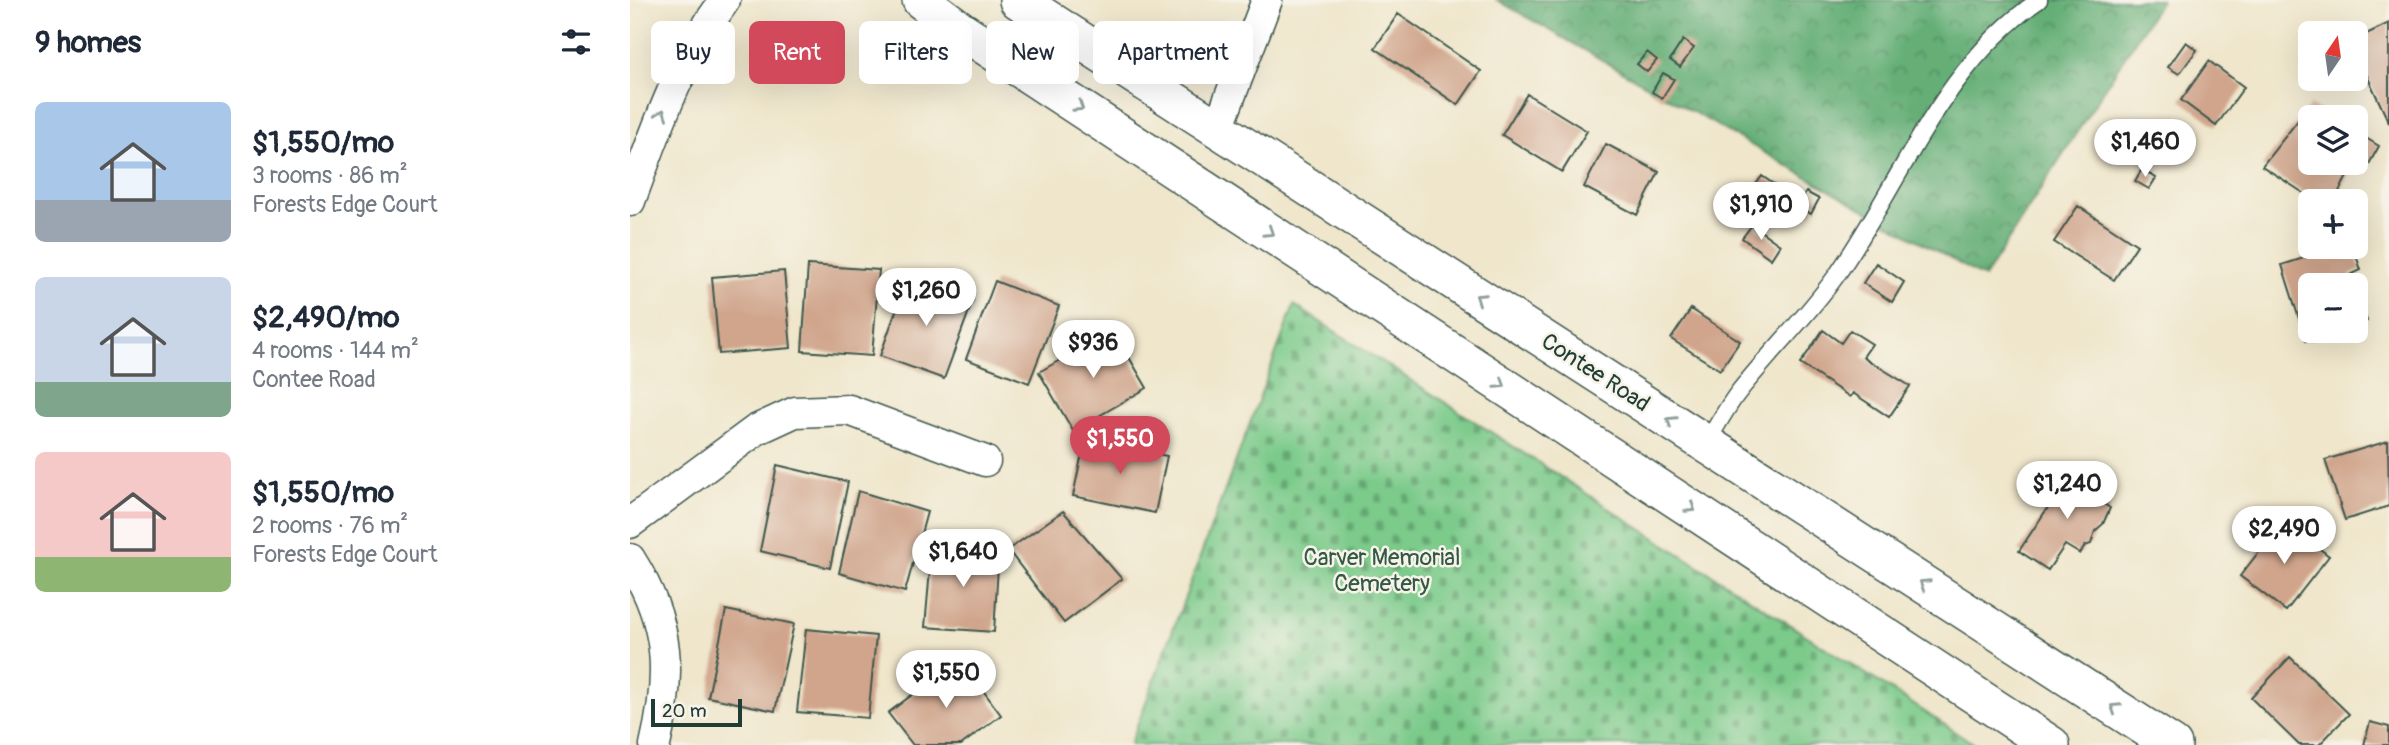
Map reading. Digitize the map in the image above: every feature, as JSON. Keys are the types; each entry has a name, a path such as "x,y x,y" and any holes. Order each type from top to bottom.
{"street":[{"path":"630,201 674,82 698,37 725,0"},
{"path":"921,0 961,30 2051,745"},
{"name":"Contee Road","path":"1018,0 2173,745"},
{"path":"1218,128 1267,0"},
{"path":"630,523 756,430 795,412 849,410 985,461"},
{"path":"630,559 643,579 662,625 665,688 663,743"}],"lane":[{"path":"1706,444 1736,396 1807,314 1850,254 1951,86 1993,38 2039,0"}],"green space":[{"path":"1497,0 2161,0 1984,278"},
{"name":"Carver Memorial Cemetery","path":"1294,305 1976,745 1130,745"}],"building":[{"path":"1398,14 1481,71 1458,105 1375,48"},
{"path":"2389,23 2389,123 2368,78 2368,33"},
{"path":"1683,40 1694,48 1680,67 1670,60"},
{"path":"2186,42 2197,50 2179,74 2168,67"},
{"path":"1647,52 1657,60 1647,72 1637,64"},
{"path":"2209,61 2244,87 2216,126 2181,100"},
{"path":"1663,73 1674,79 1662,98 1652,92"},
{"path":"1527,94 1587,131 1562,172 1502,135"},
{"path":"2298,120 2298,175 2348,175 2340,189 2298,189 2262,166"},
{"path":"2368,139 2379,146 2368,166"},
{"path":"1606,144 1659,172 1637,215 1584,187"},
{"path":"2142,169 2156,178 2149,189 2135,181"},
{"path":"1762,176 1785,192 1778,202 1764,192 1749,213 1740,207"},
{"path":"1806,192 1819,199 1811,214 1798,206"},
{"path":"2078,206 2137,245 2114,280 2054,242"},
{"path":"1752,225 1780,245 1771,259 1742,238"},
{"path":"2301,259 2357,259 2361,270 2354,273 2298,273 2298,316 2282,265"},
{"path":"1876,263 1904,282 1892,302 1863,283"},
{"path":"808,265 879,270 872,356 802,351"},
{"path":"784,271 791,348 719,354 712,277"},
{"path":"908,277 973,300 944,379 880,356"},
{"path":"995,281 1059,306 1029,383 966,359"},
{"path":"1691,309 1740,341 1720,370 1671,339"},
{"path":"1113,330 1147,388 1073,431 1039,372"},
{"path":"1823,330 1841,343 1850,330 1872,344 1863,357 1910,386 1889,417 1853,393 1850,397 1800,364"},
{"path":"1085,439 1167,456 1155,513 1073,496"},
{"path":"2388,441 2389,506 2345,520 2325,460"},
{"path":"777,465 848,482 830,568 760,551"},
{"path":"2074,468 2102,487 2095,498 2110,508 2103,524 2095,531 2091,544 2085,546 2080,554 2065,545 2048,570 2019,551"},
{"path":"858,491 927,512 905,592 839,573"},
{"path":"1063,511 1122,579 1064,623 1008,550"},
{"path":"2283,521 2329,556 2286,611 2240,576"},
{"path":"932,547 999,550 994,632 925,627"},
{"path":"726,610 794,624 775,711 708,697"},
{"path":"806,629 876,636 868,718 797,712"},
{"path":"2290,657 2349,714 2319,745 2299,745 2251,698"},
{"path":"960,659 1001,715 961,745 913,745 888,713"},
{"path":"2370,722 2389,727 2389,745 2364,745"}]}
